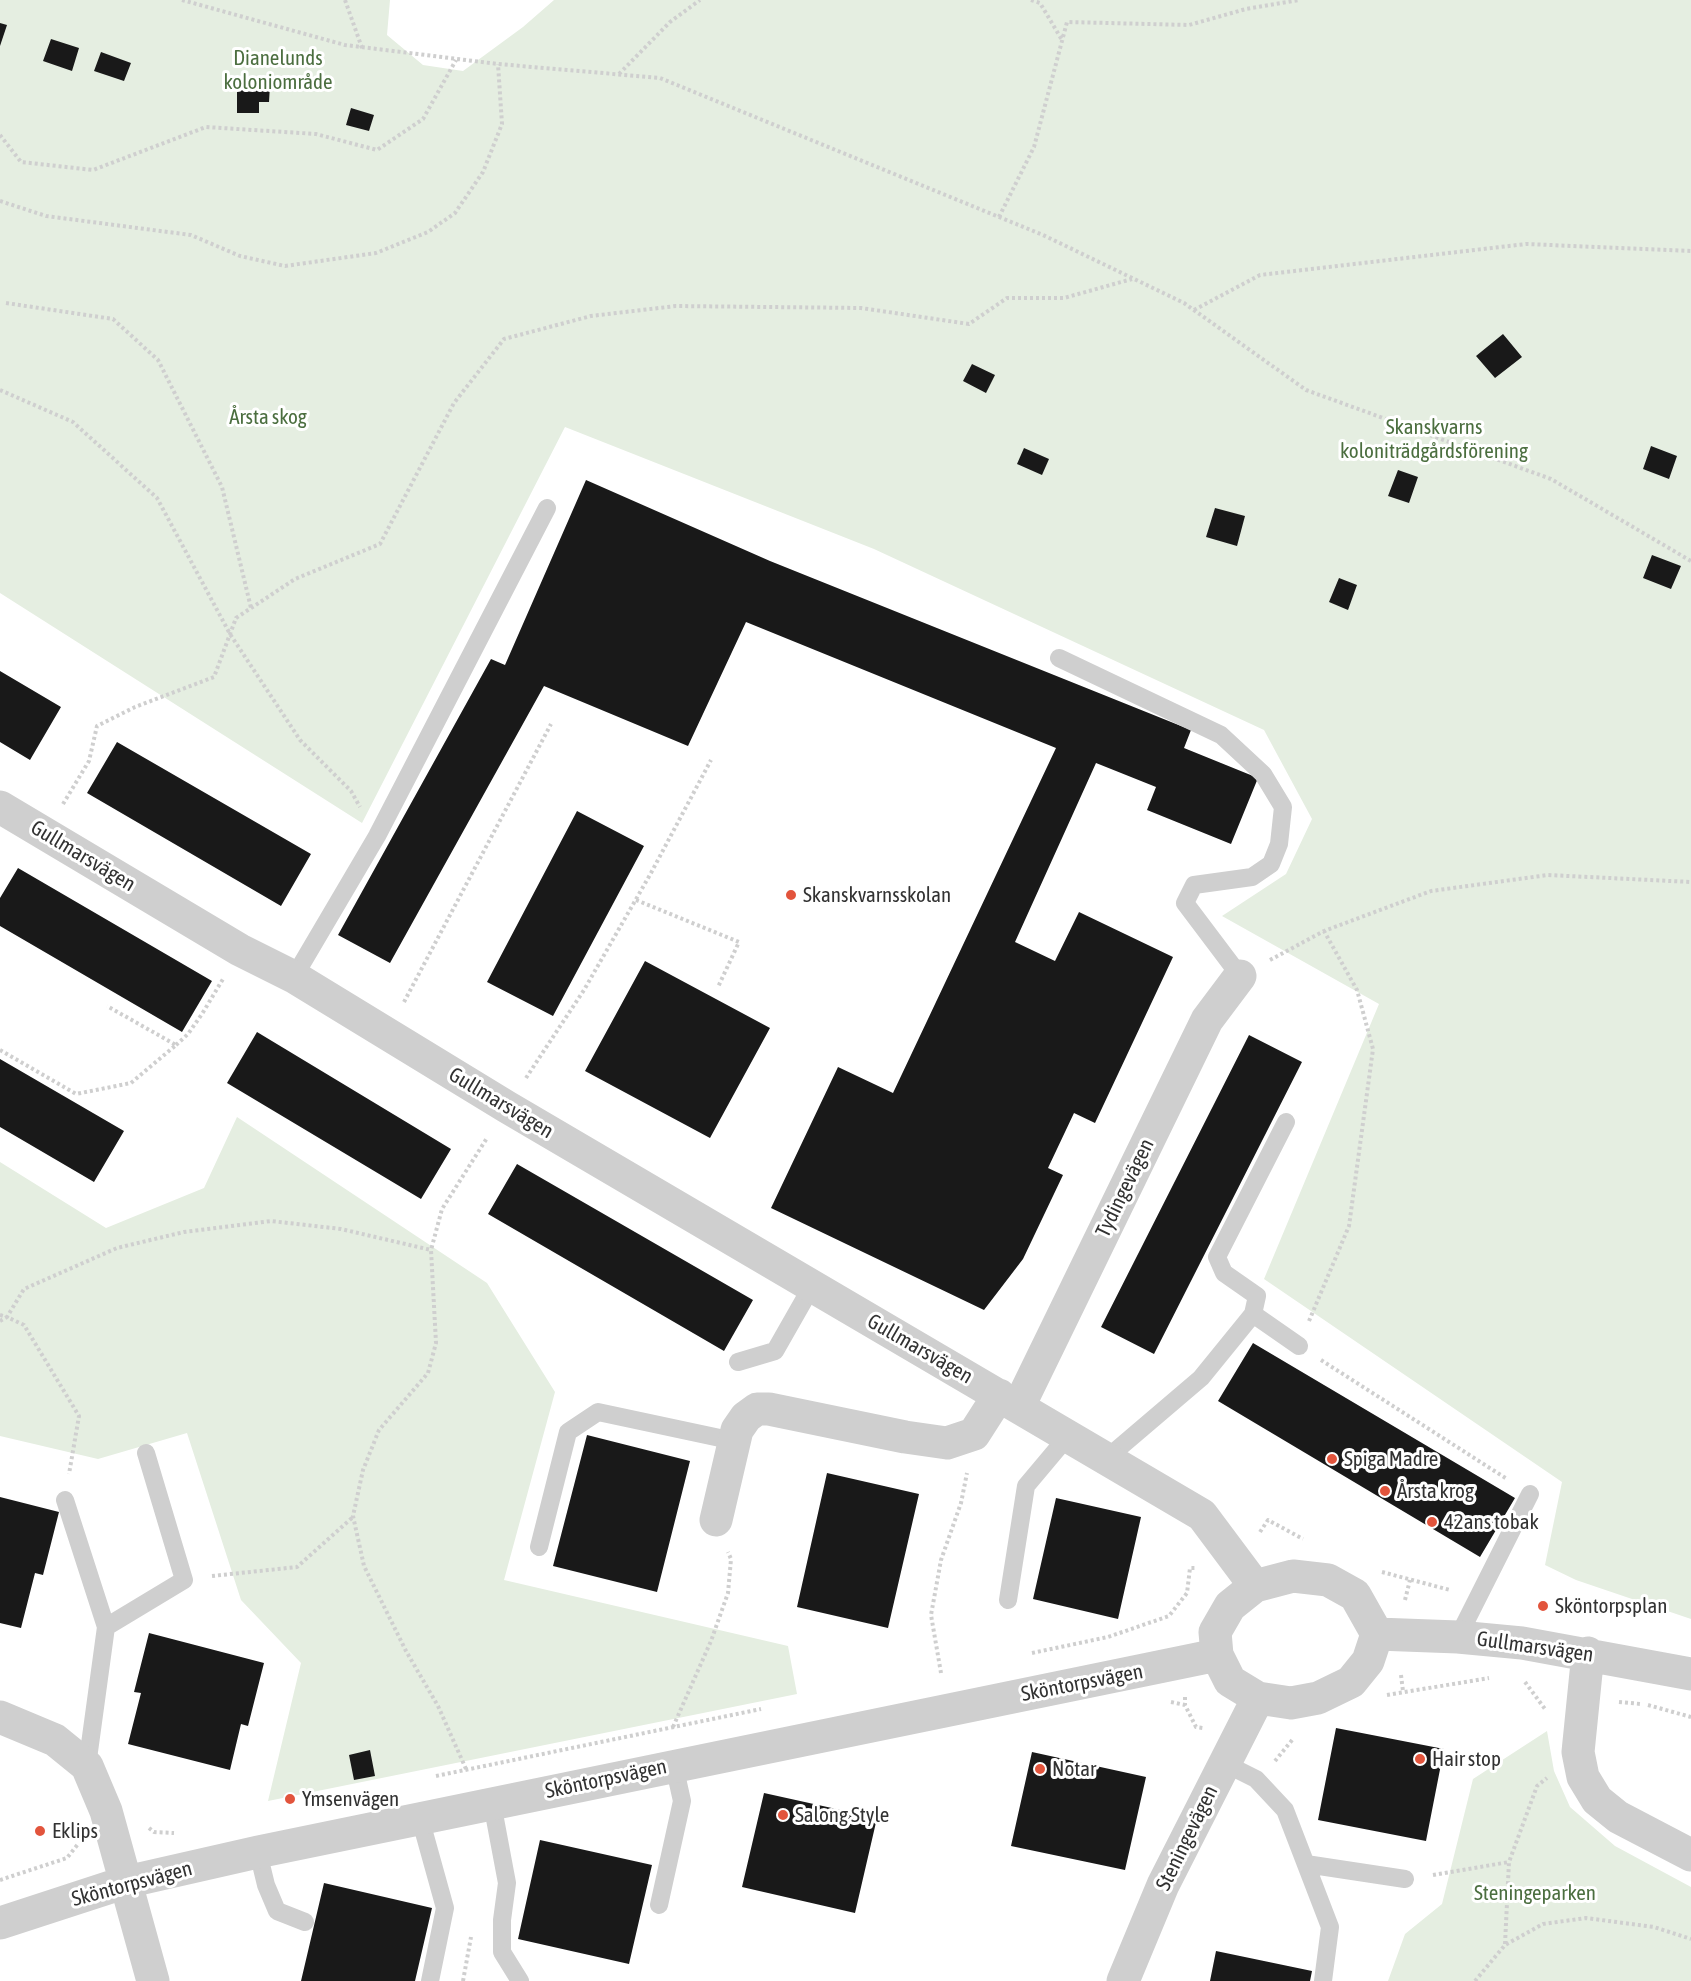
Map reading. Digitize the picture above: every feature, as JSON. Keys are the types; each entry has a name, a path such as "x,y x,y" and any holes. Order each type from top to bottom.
{"street":[{"name":"Gullmarsvägen","path":"2,811 44,832 240,950 294,977 507,1107 1202,1515 1255,1586"},
{"name":"Tydingevägen","path":"1009,1400 1207,1020 1240,976"},
{"path":"716,1520 734,1441 746,1418 757,1409 769,1409 905,1437 946,1443 974,1434 1009,1400"},
{"path":"1293,1576 1328,1580 1354,1595 1377,1634 1368,1661 1351,1682 1318,1698 1291,1703 1258,1698 1230,1681 1216,1655 1215,1632 1230,1606 1255,1586 1293,1576"},
{"name":"Gullmarsvägen","path":"1377,1634 1458,1636 1522,1643 1588,1653 1691,1674"},
{"path":"1588,1653 1578,1752 1583,1777 1597,1800 1618,1817 1691,1856"},
{"name":"Sköntorpsvägen","path":"0,1923 126,1882 258,1852 1216,1655"},
{"name":"Steningevägen","path":"1122,1981 1163,1885 1258,1698"},
{"path":"0,1717 55,1740 87,1766 112,1832 153,1981"}],"lane":[{"path":"294,977 377,836 547,508"},
{"path":"1059,658 1221,735 1263,774 1283,807 1279,844 1271,864 1252,876 1194,885 1185,903 1240,976"},
{"path":"1106,1459 1201,1378 1253,1314 1257,1296 1224,1273 1216,1257 1286,1122"},
{"path":"738,1362 775,1351 812,1286"},
{"path":"1253,1314 1299,1346"},
{"path":"539,1547 568,1432 598,1412 734,1441"},
{"path":"1008,1600 1026,1486 1068,1436"},
{"path":"106,1627 184,1580 146,1453"},
{"path":"1458,1636 1530,1494"},
{"path":"65,1500 106,1627 87,1766"},
{"path":"1224,1763 1256,1779 1285,1810 1330,1927 1323,1981"},
{"path":"658,1905 682,1801 674,1765"},
{"path":"492,1803 507,1883 501,1920 501,1952 520,1981"},
{"path":"420,1818 446,1908 430,1981"},
{"path":"258,1852 266,1885 277,1911 305,1922"},
{"path":"1306,1864 1405,1879"}],"path":[{"path":"182,0 362,48 457,60 660,78 999,217 1132,279 1194,310 1306,390 1551,479 1691,561"},
{"path":"345,0 362,48"},
{"path":"619,74 670,22 700,0"},
{"path":"1031,0 1040,3 1062,40"},
{"path":"999,217 1034,147 1067,22 1189,25 1246,9 1299,0"},
{"path":"0,135 21,162 93,170 206,127 316,134 377,150 423,119 457,60"},
{"path":"0,201 46,216 191,235 240,256 285,266 376,253 428,232 455,213 483,172 502,124 498,64"},
{"path":"1194,310 1260,275 1526,244 1691,251"},
{"path":"44,832 89,761 97,726 135,707 214,677 236,618 296,579 380,544 454,403 504,339 591,316 676,306 861,308 969,324 1007,298 1064,298 1132,279"},
{"path":"6,303 113,319 158,360 222,487 251,608"},
{"path":"0,390 73,422 157,498 230,634 300,740 351,791 377,836"},
{"path":"386,1034 551,724"},
{"path":"466,1769 438,1706 406,1651 369,1576 353,1516 363,1470 379,1430 428,1374 436,1342 431,1250 442,1209 584,990 636,900 711,760"},
{"path":"1240,976 1324,931 1431,891 1548,875 1691,882"},
{"path":"636,900 739,942 718,987"},
{"path":"1324,931 1357,990 1373,1049 1349,1226 1299,1346 1530,1494"},
{"path":"107,1006 176,1045"},
{"path":"0,1050 76,1094 130,1083 188,1034 202,1014"},
{"path":"0,1321 7,1317 24,1289 117,1248 184,1232 271,1221 341,1229 431,1250"},
{"path":"0,1315 24,1325 79,1416 65,1500"},
{"path":"941,1673 931,1615 941,1560 961,1503"},
{"path":"184,1580 297,1567 353,1516"},
{"path":"673,1727 711,1641 728,1593 731,1559 716,1520"},
{"path":"1030,1654 1108,1637 1169,1616 1187,1593 1190,1568"},
{"path":"929,1675 952,1671"},
{"path":"1383,1696 1500,1676"},
{"path":"1518,1680 1527,1682 1547,1712"},
{"path":"428,1778 766,1708"},
{"path":"1275,1761 1296,1735"},
{"path":"1505,1945 1509,1862 1537,1786 1552,1774"},
{"path":"0,1880 67,1858 81,1840 142,1823 154,1832 177,1833"},
{"path":"1405,1879 1509,1862"},
{"path":"1475,1981 1505,1945 1543,1924 1586,1917 1654,1927 1691,1939"}],"green space":[{"name":"Årsta skog","path":"0,0 390,0 387,35 423,65 463,71 523,27 554,0 1691,0 1691,1619 1576,1580 1545,1565 1562,1482 1264,1279 1379,1004 1222,916 1286,874 1312,819 1264,730 874,549 565,427 362,823 0,593"},
{"path":"237,1117 487,1283 555,1392 504,1580 788,1646 797,1694 268,1801 301,1663 241,1600 187,1433 98,1459 0,1436 0,1162 106,1228 204,1188"},
{"name":"Steningeparken","path":"1547,1731 1554,1771 1570,1807 1615,1846 1691,1887 1691,1981 1388,1981 1405,1934 1442,1904 1473,1779"}],"building":[{"path":"0,23 7,25 0,46"},
{"path":"51,39 79,48 72,71 43,61"},
{"path":"101,52 131,63 124,81 94,71"},
{"path":"237,84 270,85 269,102 259,102 259,113 237,113"},
{"path":"351,108 374,115 369,131 346,125"},
{"path":"1503,334 1522,357 1495,378 1476,356"},
{"path":"972,364 995,375 986,393 963,381"},
{"path":"1651,446 1677,456 1669,479 1643,469"},
{"path":"1024,448 1049,459 1042,475 1017,464"},
{"path":"1398,470 1418,477 1409,503 1388,496"},
{"path":"586,480 770,561 1191,730 1184,748 1258,778 1231,844 1147,810 1156,787 1096,763 1015,942 1055,961 1079,912 1173,957 1095,1123 1074,1113 1048,1168 1063,1175 1023,1259 984,1310 771,1208 838,1067 893,1093 1056,748 746,622 688,746 544,686 390,963 338,935 491,659 505,665"},
{"path":"1215,508 1245,516 1237,546 1206,537"},
{"path":"1652,555 1681,566 1671,589 1643,578"},
{"path":"1339,578 1357,585 1348,610 1329,602"},
{"path":"0,671 61,707 30,760 0,742"},
{"path":"117,742 311,854 281,906 87,793"},
{"path":"577,811 644,846 553,1016 487,982"},
{"path":"18,868 212,981 182,1032 0,926 0,898"},
{"path":"645,961 770,1028 710,1138 585,1071"},
{"path":"257,1032 451,1149 421,1199 227,1083"},
{"path":"1249,1035 1302,1062 1154,1354 1101,1327"},
{"path":"0,1059 124,1131 94,1182 0,1127"},
{"path":"517,1164 753,1300 724,1351 488,1214"},
{"path":"1253,1343 1515,1498 1480,1557 1218,1401"},
{"path":"587,1435 690,1461 657,1592 553,1566"},
{"path":"827,1473 919,1494 888,1628 797,1607"},
{"path":"0,1497 59,1512 43,1575 35,1573 21,1628 0,1623"},
{"path":"1056,1498 1141,1517 1118,1619 1033,1599"},
{"path":"149,1633 264,1663 248,1726 241,1724 230,1770 128,1744 141,1693 134,1692"},
{"path":"1336,1728 1444,1749 1426,1841 1318,1820"},
{"path":"370,1750 375,1776 354,1780 349,1755"},
{"path":"1032,1752 1146,1777 1125,1870 1011,1846"},
{"path":"764,1793 877,1818 855,1913 742,1887"},
{"path":"540,1840 652,1865 629,1964 518,1939"},
{"path":"324,1883 432,1908 415,1981 301,1981"},
{"path":"1216,1951 1312,1971 1310,1981 1210,1981"}],"place":[{"name":"Skanskvarnsskolan","path":"791,895"},
{"name":"Spiga Madre","path":"1332,1459"},
{"name":"Årsta krog","path":"1385,1491"},
{"name":"42ans tobak","path":"1432,1522"},
{"name":"Sköntorpsplan","path":"1543,1606"},
{"name":"Hair stop","path":"1420,1759"},
{"name":"Notar","path":"1040,1769"},
{"name":"Ymsenvägen","path":"290,1799"},
{"name":"Salong Style","path":"783,1815"},
{"name":"Eklips","path":"40,1831"}],"park label":[{"name":"Dianelunds koloniområde","path":"278,70"},
{"name":"Skanskvarns koloniträdgårdsförening","path":"1434,439"}]}
